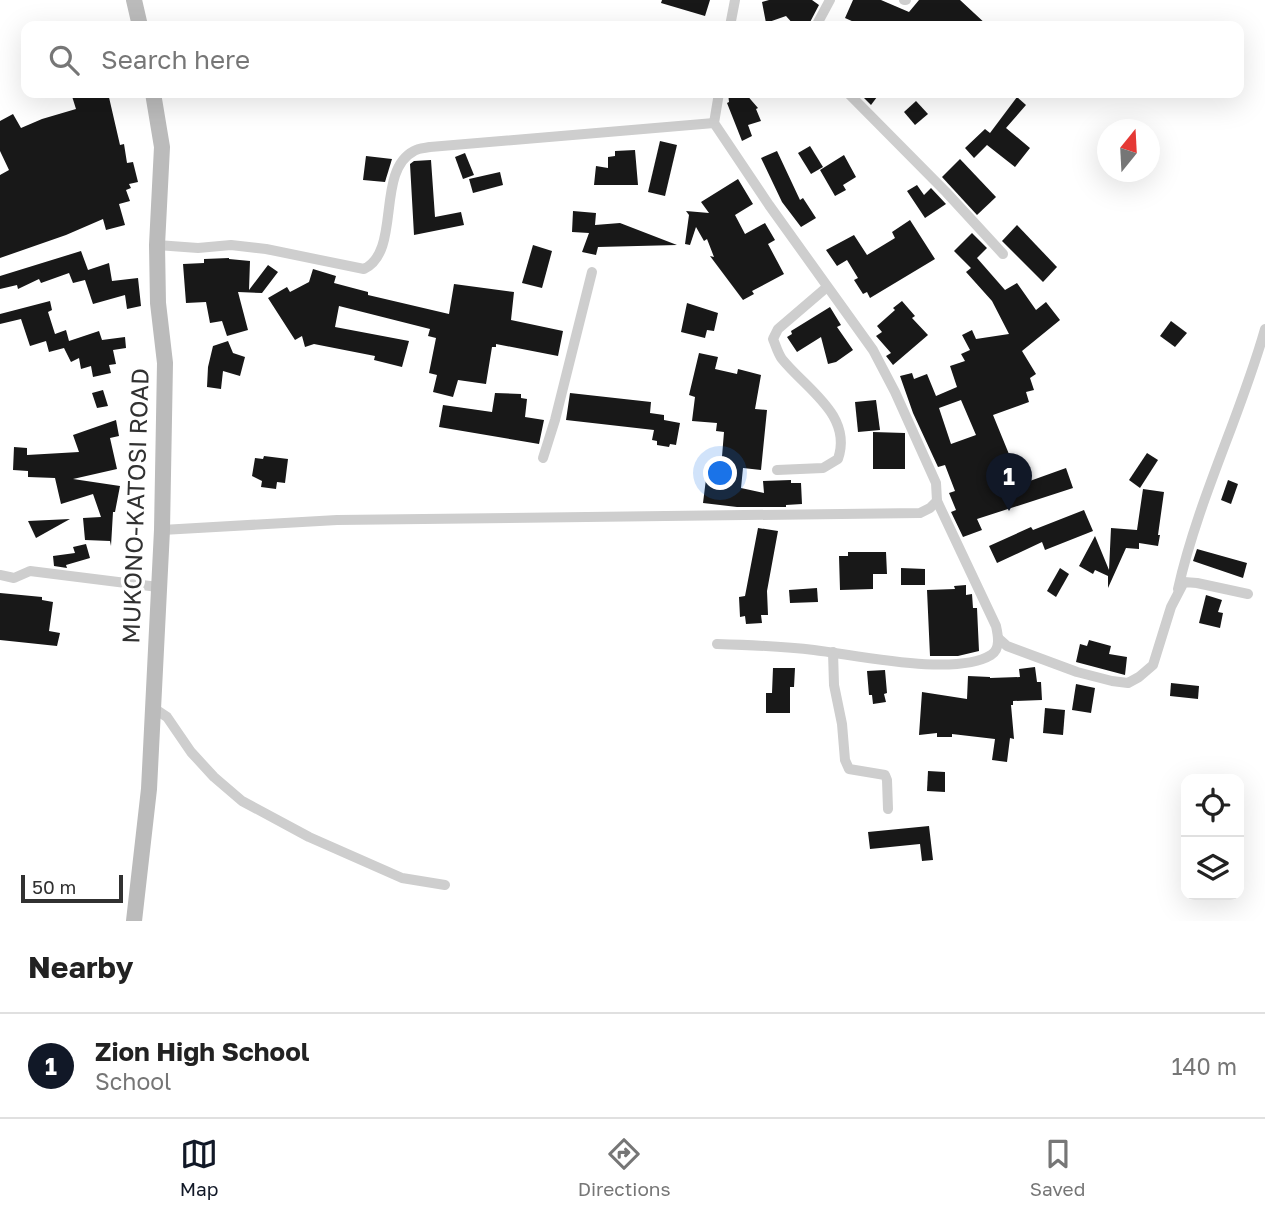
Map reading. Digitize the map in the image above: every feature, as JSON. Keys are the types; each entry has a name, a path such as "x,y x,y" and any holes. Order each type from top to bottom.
{"main road":[{"path":"134,0 139,21"},
{"name":"MUKONO-KATOSI ROAD","path":"134,921 149,789 162,530 165,363 158,303 157,245 162,147 154,98"}],"street":[{"path":"731,21 735,0"},
{"path":"819,21 830,0"},
{"path":"717,645 757,645 833,652 942,666 968,663 990,656 996,650 998,638 996,626 937,501 936,483 873,350 714,122 718,98"},
{"path":"853,98 1003,254"},
{"path":"157,245 198,248 231,245 266,249 364,269 374,264 381,252 395,176 402,160 414,150 714,122"},
{"path":"543,457 592,272"},
{"path":"777,470 823,468 838,459 842,449 838,420 807,383 781,358 773,339 778,329 827,287"},
{"path":"998,638 1007,646 1077,672 1112,681 1128,683 1153,665 1177,592 1193,531 1221,460 1265,329"},
{"path":"162,530 337,520 920,513 937,501"},
{"path":"0,576 14,578 30,571 158,587"},
{"path":"1177,592 1184,582 1248,594"},
{"path":"833,652 834,685 842,724 845,760 849,769 885,775 888,809"},
{"path":"152,707 167,717 191,752 242,801 309,837 402,878 445,885"}],"building":[{"path":"662,0 710,0 705,16 661,3"},
{"path":"812,0 819,5 811,21 790,21 786,16 766,21 762,2"},
{"path":"853,0 881,0 909,12 919,0 960,0 983,21 852,21 845,18"},
{"path":"73,98 109,98 120,145 124,144 127,163 133,162 138,182 129,184 131,188 126,190 130,201 119,204 125,225 106,230 103,219 0,258 0,175 9,170 0,151 0,121 13,114 21,128 76,109"},
{"path":"729,98 749,98 758,108 756,109 761,121 748,125 752,136 742,141 727,103"},
{"path":"864,98 876,98 871,105"},
{"path":"1016,98 1026,105 1006,128 1030,148 1015,167 987,145 974,158 965,148 985,129 990,133"},
{"path":"916,101 928,114 915,125 904,112"},
{"path":"660,141 677,145 665,196 648,192"},
{"path":"810,146 823,167 811,174 798,153"},
{"path":"635,150 638,185 594,185 596,166 608,168 608,157 615,156 615,151"},
{"path":"777,151 800,200 803,198 816,218 801,227 782,202 761,158"},
{"path":"465,153 474,175 463,179 455,157"},
{"path":"844,155 856,177 843,185 846,190 835,196 820,170"},
{"path":"366,156 392,159 385,182 363,180"},
{"path":"960,159 996,197 977,215 942,177"},
{"path":"431,160 435,217 461,212 464,225 414,235 410,164 414,161"},
{"path":"500,172 503,185 473,193 469,179"},
{"path":"738,179 753,204 735,215 745,234 765,223 775,240 768,244 784,274 752,291 754,294 743,300 710,256 714,257 707,239 704,241 696,227 690,245 685,244 689,215 686,211 709,213 701,202"},
{"path":"917,185 924,195 931,188 946,204 925,218 907,191"},
{"path":"573,211 596,213 595,225 620,223 677,245 598,247 596,255 582,252 589,233 572,232"},
{"path":"910,220 935,259 870,298 867,292 863,294 854,280 858,278 847,260 837,266 826,250 854,235 867,255 895,238 892,232"},
{"path":"1017,225 1057,267 1043,282 1002,241"},
{"path":"972,233 987,248 977,258 1005,290 1017,283 1036,310 1046,302 1060,320 1022,351 1036,374 1030,378 1034,390 1026,392 1029,402 993,415 1011,459 1017,456 1027,482 1066,468 1073,488 977,519 982,530 963,537 951,512 956,510 949,493 955,491 945,465 938,467 913,413 900,376 912,373 914,379 927,374 936,396 957,387 950,366 965,361 961,354 970,350 962,335 972,330 976,339 1009,334 992,301 966,272 971,268 954,251","holes":["961,400 976,435 951,444 939,408"]},
{"path":"533,245 552,251 542,288 522,283"},
{"path":"81,251 88,270 109,263 112,281 138,278 141,306 127,309 125,295 93,304 85,280 73,283 69,273 41,283 39,279 18,289 17,285 0,289 0,276"},
{"path":"204,259 250,261 249,290 268,265 278,272 262,293 238,292 248,330 227,336 222,321 210,323 206,302 186,303 183,264 204,263"},
{"path":"313,269 336,276 334,283 368,292 368,295 449,314 454,284 514,292 511,320 563,331 558,356 496,344 496,347 492,347 486,384 458,380 453,397 433,392 437,375 429,373 436,338 428,336 430,329 339,306 335,327 409,341 402,367 374,360 375,356 314,344 305,347 302,336 295,340 268,298 287,287 290,292 309,282"},
{"path":"50,301 52,310 48,312 55,334 66,330 69,341 99,331 102,340 125,337 126,348 113,350 116,364 109,365 111,373 93,377 91,366 81,369 79,358 71,362 64,348 49,352 46,341 30,346 21,319 0,324 0,314"},
{"path":"902,301 915,316 912,318 928,335 893,365 886,356 891,353 876,336 882,332 877,326"},
{"path":"687,303 718,313 714,331 707,330 705,338 681,332"},
{"path":"830,307 841,325 837,327 853,350 836,362 828,364 821,337 797,352 787,337 792,334 791,331"},
{"path":"1171,321 1187,333 1175,347 1160,336"},
{"path":"228,341 233,353 245,357 240,376 223,371 221,389 207,387 213,346"},
{"path":"699,353 718,357 715,369 737,374 738,369 761,375 755,409 767,410 761,470 743,468 741,488 764,493 763,481 791,480 791,483 801,483 802,504 786,507 737,507 703,503 706,479 720,481 724,432 716,431 717,423 692,421 695,397 689,395"},
{"path":"103,390 108,406 97,408 92,393"},
{"path":"495,393 521,394 521,398 527,399 525,417 544,420 539,444 439,427 443,405 492,412"},
{"path":"570,393 651,402 650,413 664,415 664,420 680,423 676,445 657,445 657,441 652,440 654,430 566,420"},
{"path":"876,400 880,430 858,432 855,402"},
{"path":"116,420 119,436 110,438 117,469 73,479 120,486 113,512 111,546 110,541 85,540 83,518 101,517 93,494 61,504 55,478 28,477 28,471 13,470 14,447 27,448 27,455 79,452 73,435"},
{"path":"873,432 905,433 905,469 873,469"},
{"path":"1147,453 1158,460 1140,488 1129,480"},
{"path":"264,456 288,459 285,483 277,482 276,489 261,487 262,481 252,476 255,458 263,459"},
{"path":"1228,480 1238,484 1231,504 1221,500"},
{"path":"1143,489 1164,492 1158,546 1139,543 1139,549 1126,548 1108,588 1108,576 1095,570 1093,574 1079,566 1095,536 1109,570 1111,528 1137,530"},
{"path":"1084,510 1093,531 1045,550 1042,542 997,563 989,546 1031,527 1033,530"},
{"path":"70,519 36,538 28,521"},
{"path":"758,528 778,531 767,591 768,615 761,615 762,623 746,624 745,616 740,617 739,597 745,596"},
{"path":"86,544 90,558 66,565 67,568 54,566 53,556 75,553 73,547"},
{"path":"1197,549 1247,563 1243,578 1193,561"},
{"path":"848,552 886,552 887,574 873,574 873,589 840,590 839,556 848,556"},
{"path":"901,568 925,569 925,585 901,585"},
{"path":"1060,568 1069,574 1056,597 1047,591"},
{"path":"966,585 966,595 972,594 973,608 977,608 979,651 958,656 930,656 927,590 955,589 954,586"},
{"path":"817,588 818,602 790,603 789,590"},
{"path":"0,593 42,597 42,600 53,602 49,631 60,633 57,646 0,640"},
{"path":"1206,595 1222,600 1218,612 1223,613 1220,628 1199,623"},
{"path":"1089,640 1111,646 1109,654 1127,657 1125,675 1076,662 1080,644 1087,646"},
{"path":"1035,667 1037,682 1041,682 1042,700 1013,701 1011,705 1014,739 1010,738 1007,762 992,760 995,739 952,734 952,737 937,737 937,733 919,735 922,692 967,699 968,676 1020,677 1019,669"},
{"path":"773,668 795,668 794,687 790,687 790,713 766,713 766,693 772,693"},
{"path":"885,670 886,702 873,704 872,695 869,695 867,671"},
{"path":"1171,683 1199,686 1198,699 1170,696"},
{"path":"1076,684 1095,688 1091,713 1072,710"},
{"path":"1045,708 1065,710 1063,735 1043,733"},
{"path":"928,771 945,772 945,792 927,791"},
{"path":"929,826 933,860 922,861 920,844 870,849 868,832"}],"place":[{"name":"Zion High School","path":"1009,511"}]}
